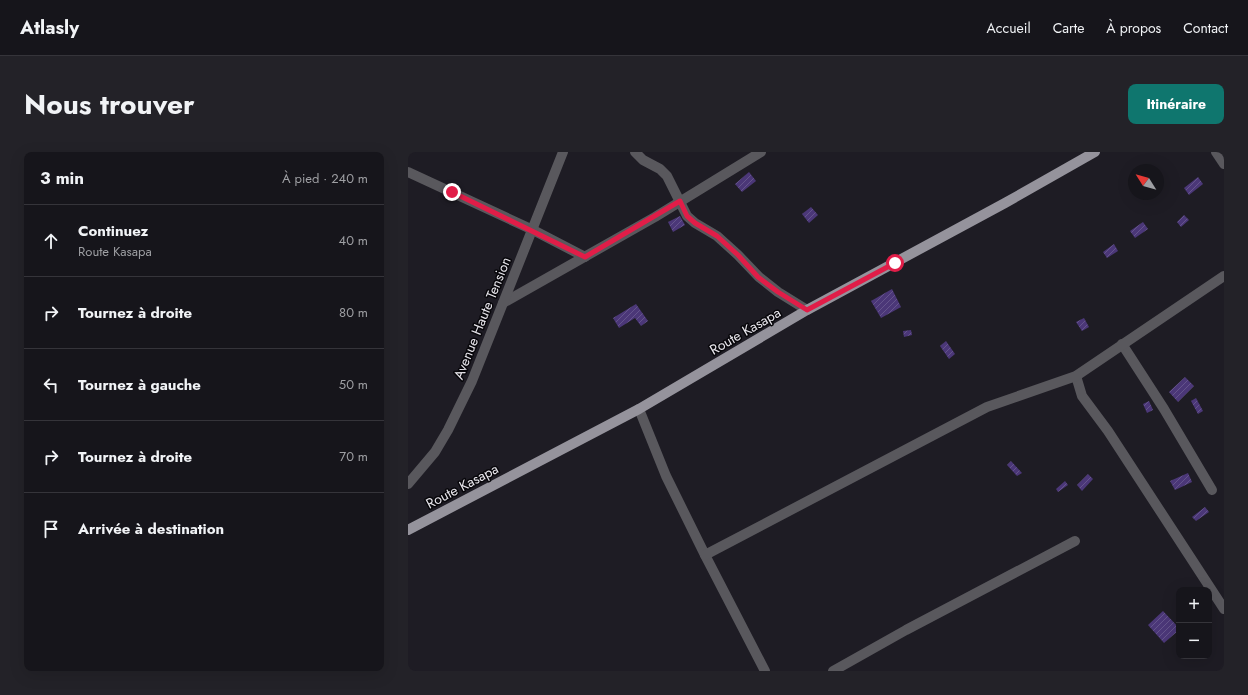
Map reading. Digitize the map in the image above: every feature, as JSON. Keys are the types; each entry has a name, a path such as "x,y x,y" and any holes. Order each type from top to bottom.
{"main road":[{"name":"Route Kasapa","path":"408,530 639,409 807,310 1005,203 1095,152"}],"street":[{"name":"Avenue Haute Tension","path":"408,484 435,452 448,430 472,381 564,152"},
{"path":"634,152 643,160 660,169 667,176 687,216 695,223 717,236 738,255 758,277 778,292 807,310"},
{"path":"503,303 585,257 761,152"},
{"path":"1216,152 1224,164"},
{"path":"408,172 533,230 585,257"},
{"path":"705,554 987,407 1076,376 1224,276"},
{"path":"1122,344 1164,409 1212,490"},
{"path":"1076,376 1082,396 1108,431 1224,609"},
{"path":"639,409 666,476 765,671"},
{"path":"833,671 906,630 1075,541"}],"building":[{"path":"749,172 756,181 742,192 735,184"},
{"path":"1198,177 1203,184 1189,195 1184,188"},
{"path":"811,207 818,215 809,223 802,214"},
{"path":"1184,215 1189,220 1181,227 1177,222"},
{"path":"680,216 685,225 673,232 668,222"},
{"path":"1143,222 1148,229 1135,238 1130,231"},
{"path":"1114,244 1118,251 1107,258 1103,252"},
{"path":"892,289 901,307 881,318 871,301"},
{"path":"636,304 648,321 641,326 635,318 619,328 613,318"},
{"path":"1084,318 1089,327 1082,331 1076,322"},
{"path":"911,330 912,335 904,337 903,331"},
{"path":"946,341 955,354 949,359 940,346"},
{"path":"1185,377 1194,386 1178,402 1169,392"},
{"path":"1196,398 1203,411 1198,414 1191,401"},
{"path":"1149,401 1153,410 1147,413 1143,404"},
{"path":"1011,461 1022,473 1017,476 1007,465"},
{"path":"1188,473 1192,482 1175,490 1170,481"},
{"path":"1088,474 1093,479 1082,491 1077,485"},
{"path":"1065,481 1068,485 1058,492 1056,489"},
{"path":"1205,507 1209,512 1196,521 1192,517"},
{"path":"1163,611 1176,625 1176,633 1164,643 1148,625"}],"route":[{"path":"452,192 533,230 585,257 680,201 687,216 695,223 717,236 738,255 758,277 778,292 807,310 895,263"}]}
